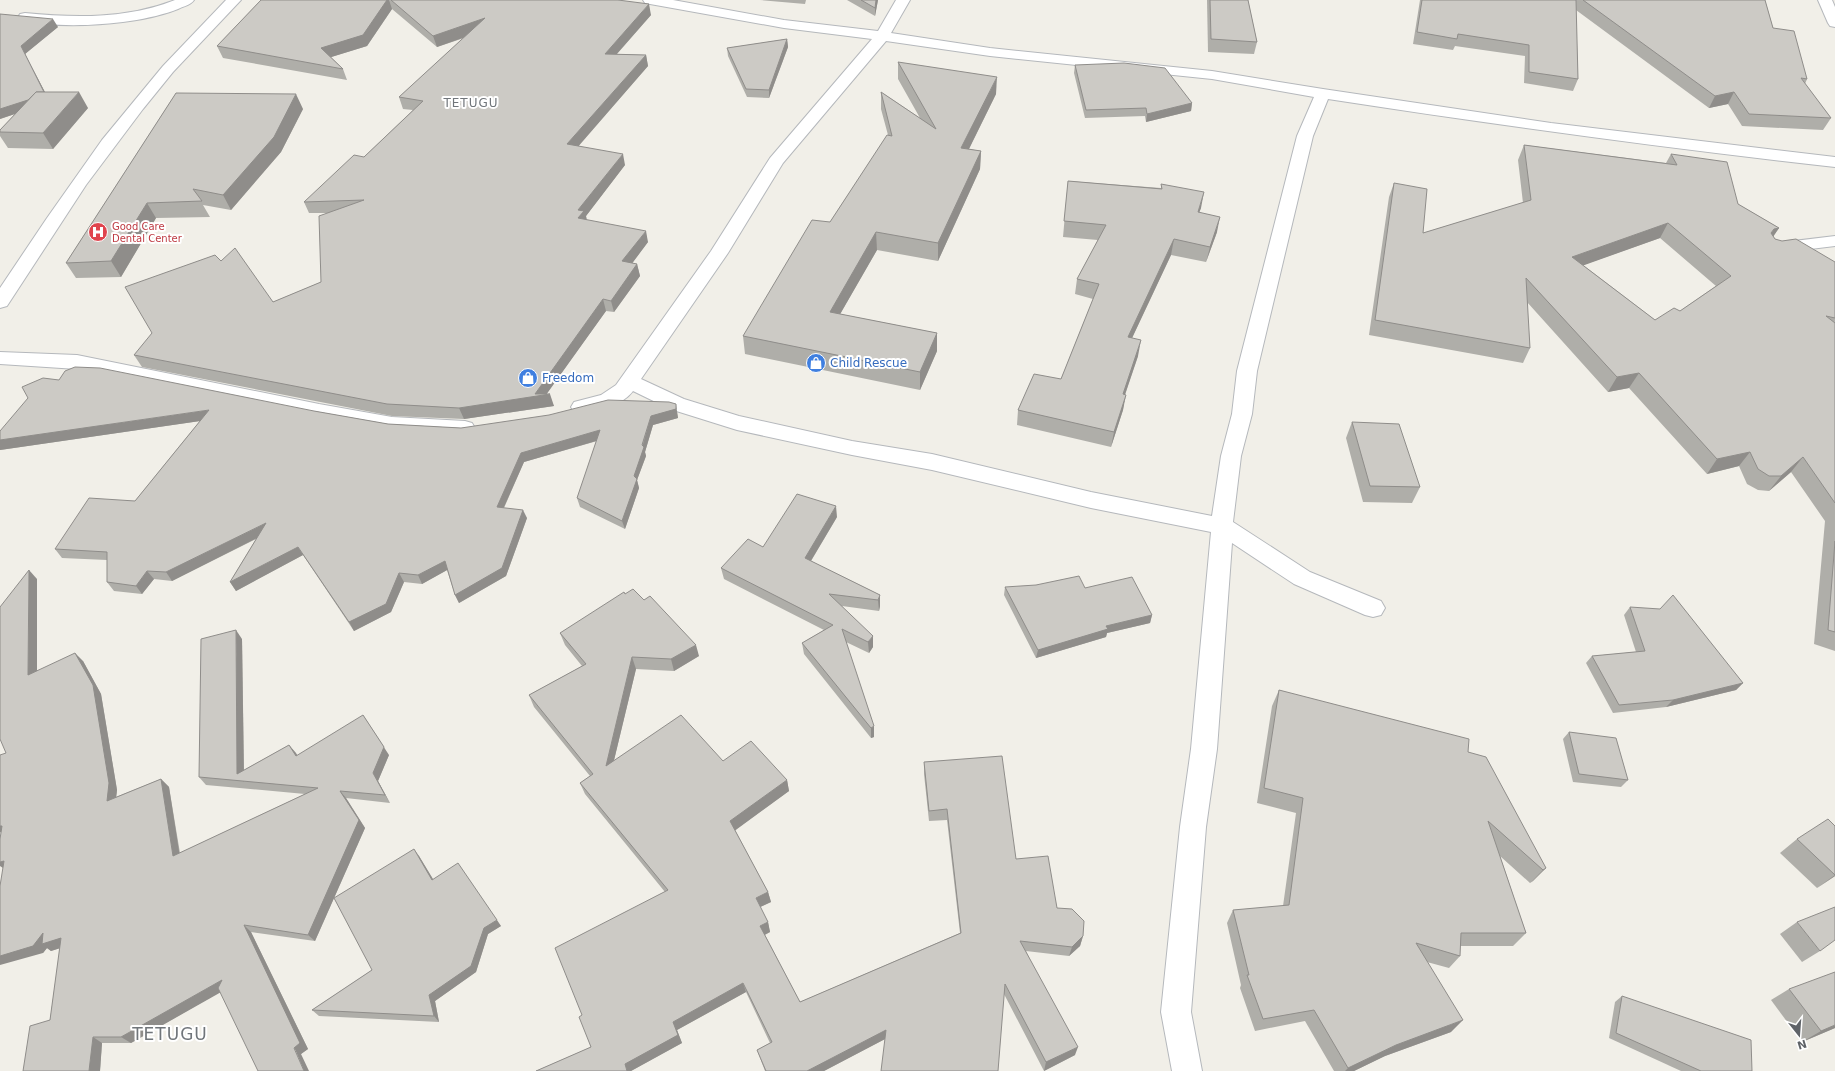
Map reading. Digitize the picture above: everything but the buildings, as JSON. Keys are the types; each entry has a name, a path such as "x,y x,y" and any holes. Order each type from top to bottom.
{"street":[{"path":"19,17 54,21 140,15 160,12 187,0"},
{"path":"0,302 59,211 144,97 200,32 234,0"},
{"path":"650,0 784,24 882,36 990,52 1212,75 1323,94 1550,128 1835,162"},
{"path":"566,411 607,401 623,390 719,253 776,161 882,36 903,0"},
{"path":"1825,0 1835,23"},
{"path":"1187,1071 1176,1012 1193,827 1204,749 1222,526 1231,456 1242,414 1247,371 1305,136 1323,94"},
{"path":"1772,249 1835,241"},
{"path":"0,358 77,362 319,411 392,424 464,428 486,425"},
{"path":"629,380 676,404 737,423 852,448 932,462 1091,500 1222,526 1302,578 1373,608"}],"place":[{"name":"Good Care Dental Center","path":"98,232"},
{"name":"Child Rescue","path":"816,363"},
{"name":"Freedom","path":"528,378"}],"district":[{"name":"TETUGU","path":"471,103"},
{"name":"TETUGU","path":"170,1034"}]}
